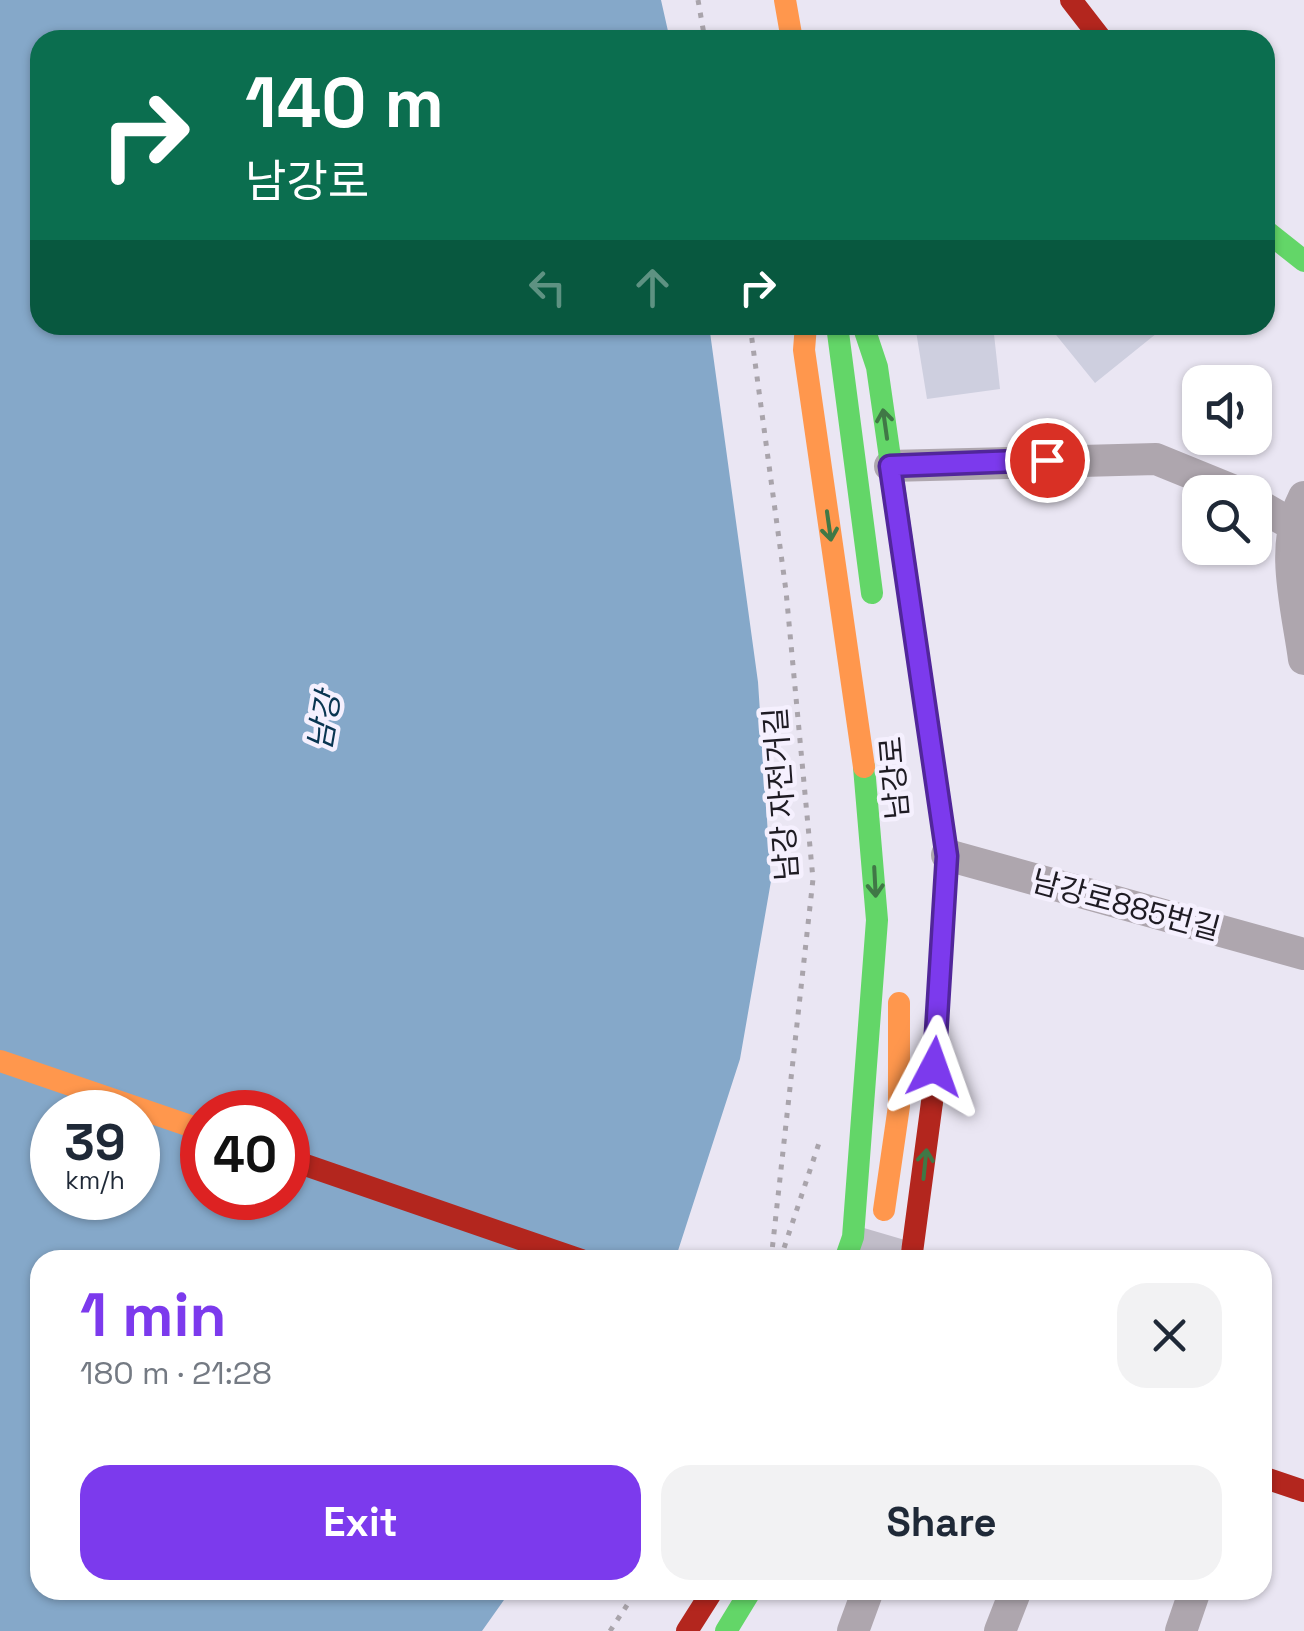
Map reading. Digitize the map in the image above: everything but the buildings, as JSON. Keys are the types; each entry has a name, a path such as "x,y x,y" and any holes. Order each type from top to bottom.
{"street":[{"path":"785,0 790,30"},
{"path":"1071,0 1094,30"},
{"path":"1275,238 1304,261"},
{"path":"805,335 804,350 872,825 877,920 853,1237 848,1250"},
{"path":"838,335 874,614"},
{"path":"866,335 877,367 947,856 932,1102 914,1250"},
{"path":"890,466 1156,459 1195,475"},
{"path":"1272,506 1298,511 1290,556 1304,659"},
{"name":"남강로885번길","path":"947,856 1304,954"},
{"path":"881,1233 899,1106 900,970"},
{"path":"0,1060 180,1122"},
{"path":"310,1167 552,1250"},
{"path":"1272,1480 1304,1491"},
{"path":"687,1631 707,1600"},
{"path":"726,1631 745,1600"},
{"path":"853,1631 864,1600"},
{"path":"1000,1631 1012,1600"},
{"path":"1181,1631 1192,1600"}],"path":[{"path":"698,0 702,30"},
{"name":"남강 자전거길","path":"751,335 786,591 813,879 772,1250"},
{"path":"610,1631 631,1600"}],"water":[{"name":"남강","path":"0,0 661,0 668,30 30,30 30,335 710,335 758,682 771,881 740,1059 678,1250 30,1250 30,1600 504,1600 482,1631 0,1631"}],"tunnel":[{"path":"876,1250 881,1233"}],"traffic: fast":[{"path":"1275,238 1304,261"},
{"path":"838,335 872,593"},
{"path":"866,335 877,367 947,855 932,1102"},
{"path":"848,1250 853,1237 877,920 864,767"},
{"path":"726,1631 745,1600"}],"traffic: slow":[{"path":"785,0 790,30"},
{"path":"805,335 804,350 864,767"},
{"path":"884,1210 899,1106 899,1003"},
{"path":"0,1061 180,1122"}],"traffic: jam":[{"path":"1071,0 1094,30"},
{"path":"912,1250 932,1102"},
{"path":"310,1167 552,1250"},
{"path":"1272,1480 1304,1491"},
{"path":"687,1631 707,1600"}],"route":[{"path":"934,1067 947,856 890,466 1047,460"}]}
